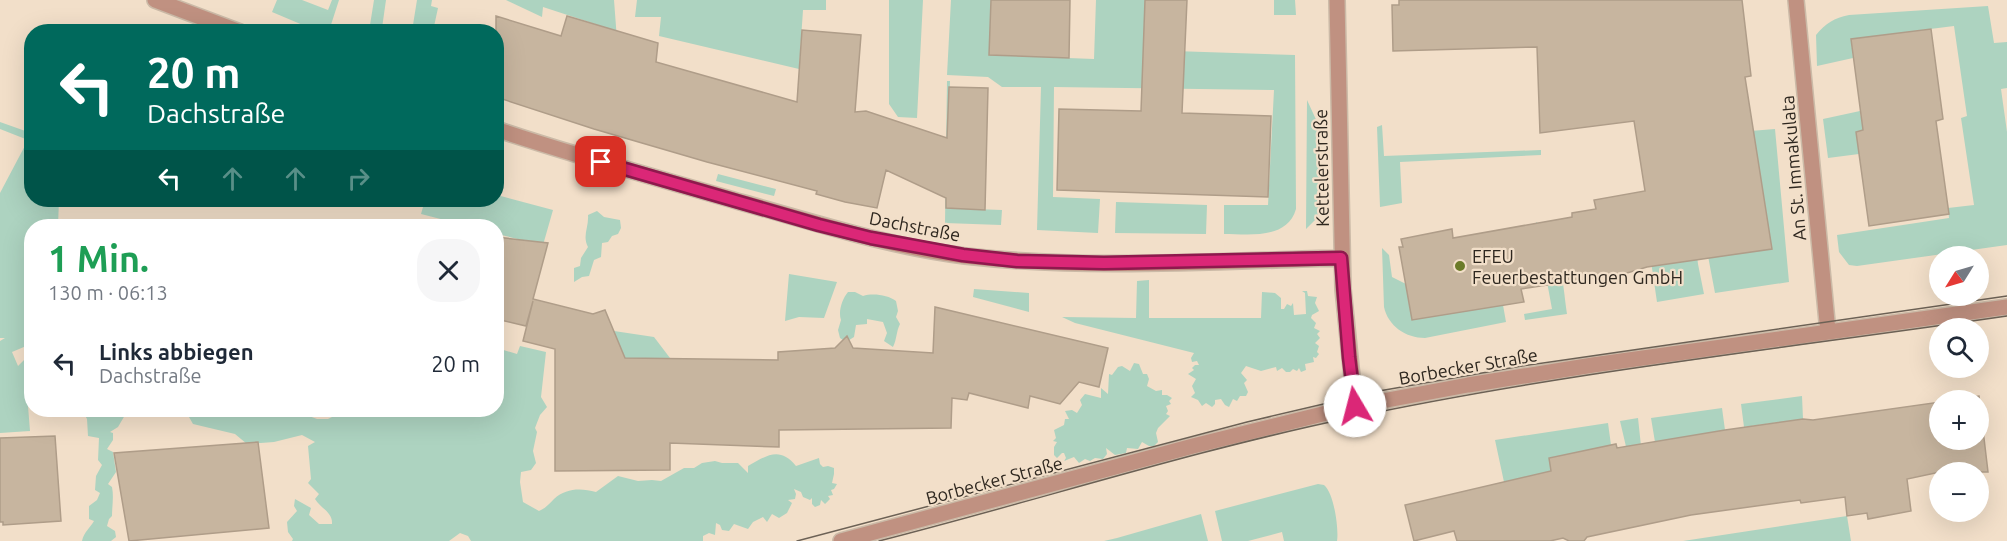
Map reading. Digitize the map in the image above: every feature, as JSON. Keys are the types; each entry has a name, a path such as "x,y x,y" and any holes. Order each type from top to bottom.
{"street":[{"path":"155,0 219,24"},
{"name":"Kettelerstraße","path":"1337,0 1341,258 1355,406"},
{"name":"An St. Immakulata","path":"1796,0 1828,332"},
{"name":"Dachstraße","path":"504,131 660,180 819,225 871,238 963,255 1017,261 1082,263 1341,258"},
{"name":"Borbecker Straße","path":"841,541 1214,441 1355,406 1512,378 2007,306"}],"green space":[{"path":"277,0 302,0 328,10 332,0 339,0 331,24 300,24 272,12"},
{"path":"374,0 386,0 383,24 370,24"},
{"path":"417,0 432,0 431,6 438,8 435,24 413,24"},
{"path":"506,0 614,0 618,53 589,44 595,24 543,7 542,17"},
{"path":"637,0 826,0 826,10 803,10 799,69 659,36 661,17 635,17"},
{"path":"889,0 923,0 917,118 898,117 889,104"},
{"path":"951,0 991,0 989,55 1094,59 1096,0 1145,0 1144,50 1295,55 1296,209 1291,219 1276,231 1224,234 1224,205 1268,205 1274,90 1054,87 1053,197 1100,199 1098,233 1037,230 1041,87 1002,87 988,77 947,75"},
{"path":"1274,0 1295,0 1296,15 1274,15"},
{"path":"1988,6 1994,43 2007,42 2007,88 2001,89 2007,132 2007,245 1989,248 1929,246 1929,256 1857,266 1849,265 1839,252 1837,235 1949,218 1948,208 1974,205 1961,118 1967,116 1954,26 1851,39 1853,58 1817,66 1816,35 1831,22 1849,15"},
{"path":"947,81 950,81 946,208 1002,210 1001,225 945,223"},
{"path":"1307,100 1319,126 1322,146 1320,208 1316,219 1306,229"},
{"path":"1860,111 1863,130 1856,132 1859,154 1828,158 1823,119"},
{"path":"0,122 24,131 24,138 0,129"},
{"path":"1382,125 1384,156 1541,150 1541,155 1400,162 1402,203 1380,207 1377,127"},
{"path":"1775,129 1789,282 1715,293 1708,256 1738,132"},
{"path":"24,148 24,207 59,207 58,219 24,219 24,347 12,352 18,366 24,360 24,417 29,417 30,431 0,433 0,341 5,338 0,338 0,193"},
{"path":"718,174 776,189 774,196 716,181"},
{"path":"1688,184 1704,294 1657,302 1643,207"},
{"path":"504,197 553,210 543,245 504,236 504,219 441,219 421,214 423,207 504,207"},
{"path":"1116,202 1207,205 1206,234 1115,233"},
{"path":"597,211 604,217 620,220 621,228 618,234 612,236 608,242 602,243 601,257 594,260 589,276 574,282 574,268 580,266 581,258 588,247 586,235 588,215"},
{"path":"1536,222 1544,228 1556,249 1567,314 1525,320 1524,314 1552,309"},
{"path":"1382,248 1389,255 1392,277 1406,284 1503,305 1506,322 1425,338 1411,336 1399,330 1389,320 1384,307"},
{"path":"789,274 837,282 824,318 799,317 785,321"},
{"path":"1149,280 1149,318 1261,318 1262,292 1275,293 1281,298 1281,309 1293,303 1294,315 1306,314 1305,293 1302,291 1307,291 1308,296 1317,297 1315,303 1319,311 1311,318 1316,323 1314,328 1320,331 1317,334 1320,338 1315,343 1319,346 1317,352 1319,354 1316,358 1313,357 1314,362 1305,364 1306,370 1301,372 1299,368 1297,371 1293,369 1286,372 1282,368 1277,371 1276,367 1261,371 1246,366 1241,373 1247,380 1244,383 1248,392 1246,396 1240,396 1237,401 1233,399 1229,407 1221,399 1215,400 1212,407 1206,403 1202,406 1198,400 1191,397 1195,393 1192,386 1196,379 1188,374 1194,370 1192,368 1195,365 1199,365 1197,361 1192,362 1191,358 1194,353 1075,323 1062,317 1136,318 1137,281"},
{"path":"974,289 1029,293 1029,312 973,297"},
{"path":"848,292 855,292 863,296 880,295 896,301 898,311 896,317 900,324 893,347 884,341 887,333 883,322 867,319 867,324 856,325 854,337 846,342 840,338 838,330 841,320 840,309"},
{"path":"614,331 654,337 670,358 670,380 586,341"},
{"path":"520,346 546,352 541,397 547,407 540,415 535,428 537,432 533,451 536,463 531,470 521,472 520,482 523,502 539,511 559,495 579,490 596,492 618,476 638,481 661,481 684,468 694,468 702,463 715,461 738,463 748,473 748,466 773,454 784,456 796,466 819,458 823,467 834,468 832,483 837,484 831,490 833,495 828,496 830,499 825,504 821,500 820,505 815,507 812,504 812,498 810,500 803,497 801,492 794,489 795,499 788,500 792,503 787,513 779,518 772,514 767,522 763,517 753,522 748,529 734,524 729,531 722,530 716,523 715,535 709,533 703,536 703,541 471,541 468,536 460,533 449,541 292,541 287,522 297,511 294,506 295,499 311,508 309,515 319,524 332,524 328,513 315,499 319,494 308,483 311,479 308,446 315,442 302,435 274,442 247,444 235,434 193,424 189,417 328,419 332,417 504,417 504,350 517,354"},
{"path":"1134,363 1139,364 1143,374 1147,374 1149,379 1147,386 1156,391 1162,390 1162,395 1172,398 1169,401 1171,404 1166,406 1168,411 1166,414 1170,416 1156,433 1158,442 1154,446 1149,446 1142,442 1138,449 1127,448 1126,453 1115,455 1106,448 1107,454 1103,459 1095,458 1090,461 1085,459 1079,463 1074,457 1064,461 1066,458 1064,453 1057,458 1054,455 1057,442 1053,441 1056,438 1054,430 1064,425 1065,419 1069,419 1065,411 1072,410 1077,413 1082,405 1080,400 1085,394 1101,398 1101,388 1108,394 1109,374 1112,375 1118,367 1122,366 1130,371"},
{"path":"1802,396 1803,419 1744,427 1741,404"},
{"path":"1722,408 1725,430 1655,442 1651,418"},
{"path":"86,417 124,417 118,427 110,432 113,433 113,440 107,449 113,452 116,472 108,484 112,487 113,498 112,516 107,526 115,531 116,537 111,541 82,541 94,521 89,519 89,506 97,500 100,493 95,490 96,476 102,465 98,460 99,438 88,436"},
{"path":"1638,418 1648,511 1631,468 1620,421"},
{"path":"1608,423 1611,445 1549,458 1551,471 1504,482 1495,440"},
{"path":"1318,484 1324,485 1331,495 1337,541 1284,541 1282,532 1248,541 1222,541 1215,511"},
{"path":"1201,514 1208,541 1104,541 1117,538"},
{"path":"1847,516 1851,541 1683,541"}],"building":[{"path":"991,0 1070,0 1069,58 989,55"},
{"path":"1145,0 1187,0 1182,113 1271,116 1268,197 1057,190 1059,109 1141,111"},
{"path":"1399,0 1742,0 1751,76 1745,77 1772,249 1647,267 1627,273 1521,289 1524,302 1412,320 1399,247 1403,247 1401,239 1452,229 1453,238 1572,217 1572,213 1596,209 1594,200 1645,191 1634,121 1540,133 1537,47 1393,51 1392,5 1399,5"},
{"path":"496,16 561,36 567,16 658,43 656,62 797,102 802,30 861,35 855,112 866,111 947,138 949,87 988,88 985,210 946,208 946,198 886,170 877,208 845,202 816,194 817,191 707,162 504,100 504,24 496,24"},
{"path":"1931,29 1943,119 1936,121 1949,214 1869,226 1856,132 1863,130 1851,39"},
{"path":"504,238 548,243 533,299 593,314 605,310 625,358 778,360 778,352 835,348 847,336 853,348 933,353 935,307 1108,348 1099,387 1079,382 1060,404 1030,396 1028,408 969,393 967,400 952,398 951,428 779,430 779,447 670,443 670,470 555,471 555,349 523,341 533,301 526,326 504,321"},
{"path":"1929,404 1929,450 1985,450 1987,462 1929,462 1929,474 1907,479 1911,511 1868,519 1867,513 1847,516 1845,497 1801,503 1800,500 1691,515 1587,537 1584,541 1569,541 1563,538 1550,541 1457,541 1454,531 1414,541 1405,505 1551,471 1549,458 1616,444 1617,448 1725,430 1803,419 1813,420"},
{"path":"55,436 61,521 3,525 3,522 0,522 0,438"},
{"path":"258,442 269,528 129,541 114,453"}],"tram line":[{"path":"797,541 1247,422 1379,391 1522,366 2007,296"},
{"path":"879,541 1172,461 1349,418 1595,374 2007,316"}],"place":[{"name":"EFEU Feuerbestattungen GmbH","path":"1460,266"}],"route":[{"path":"601,162 819,225 871,238 963,255 1017,261 1071,263 1341,258 1355,406"}]}
